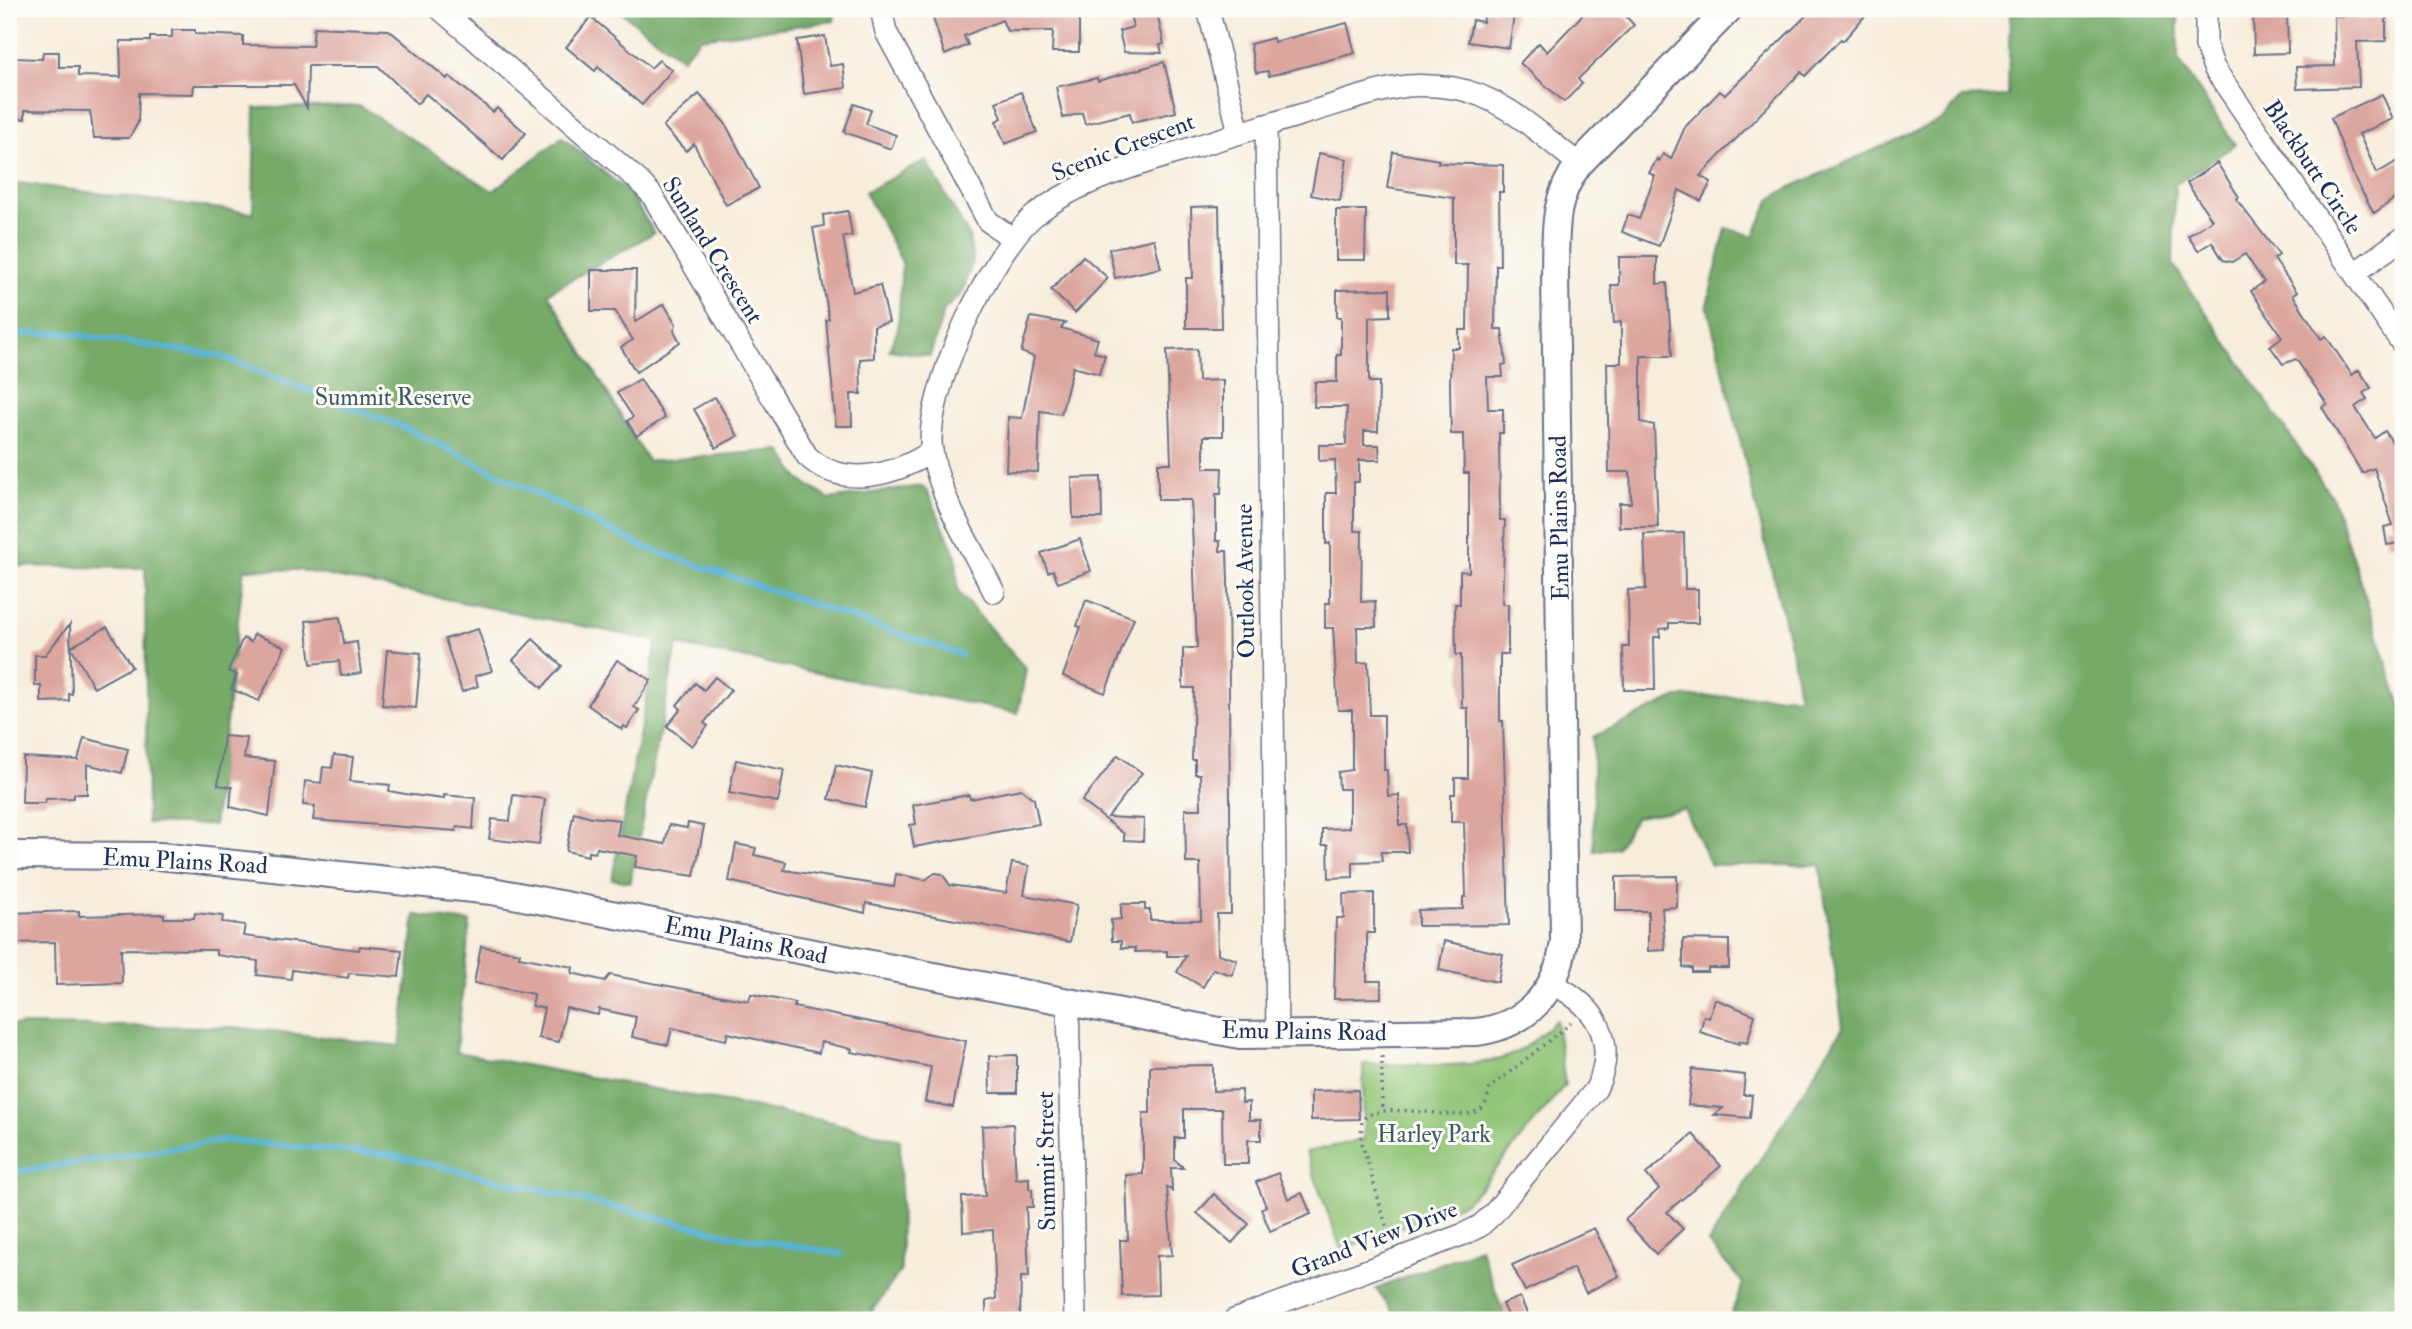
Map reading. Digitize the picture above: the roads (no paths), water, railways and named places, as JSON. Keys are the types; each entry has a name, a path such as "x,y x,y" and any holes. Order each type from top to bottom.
{"street":[{"name":"Sunland Crescent","path":"440,9 652,195 807,456 816,464 837,473 869,476 914,465 932,452"},
{"path":"881,9 886,32 988,221 1013,239"},
{"path":"1208,9 1239,132"},
{"name":"Emu Plains Road","path":"9,855 159,856 303,869 492,891 1240,1035 1488,1031 1526,1013 1553,984 1564,941 1556,228 1561,195 1579,164 1729,9"},
{"name":"Blackbutt Circle","path":"2206,9 2206,46 2214,68 2403,345"},
{"name":"Scenic Crescent","path":"994,592 955,515 932,452 932,420 943,376 987,278 1013,239 1032,218 1071,191 1124,170 1239,132 1398,88 1453,88 1496,102 1579,164"},
{"name":"Outlook Avenue","path":"1266,125 1277,1036"},
{"path":"2355,273 2403,238"},
{"name":"Grand View Drive","path":"1234,1320 1464,1234 1487,1220 1596,1089 1603,1071 1598,1023 1588,1007 1553,984"},
{"name":"Summit Street","path":"1068,1001 1075,1320"}],"waterway":[{"path":"9,334 64,333 220,356 410,430 644,547 962,655"},
{"path":"9,1173 224,1140 392,1155 735,1236 841,1254"}],"park label":[{"name":"Summit Reserve","path":"393,397"},
{"name":"Harley Park","path":"1434,1134"}]}
